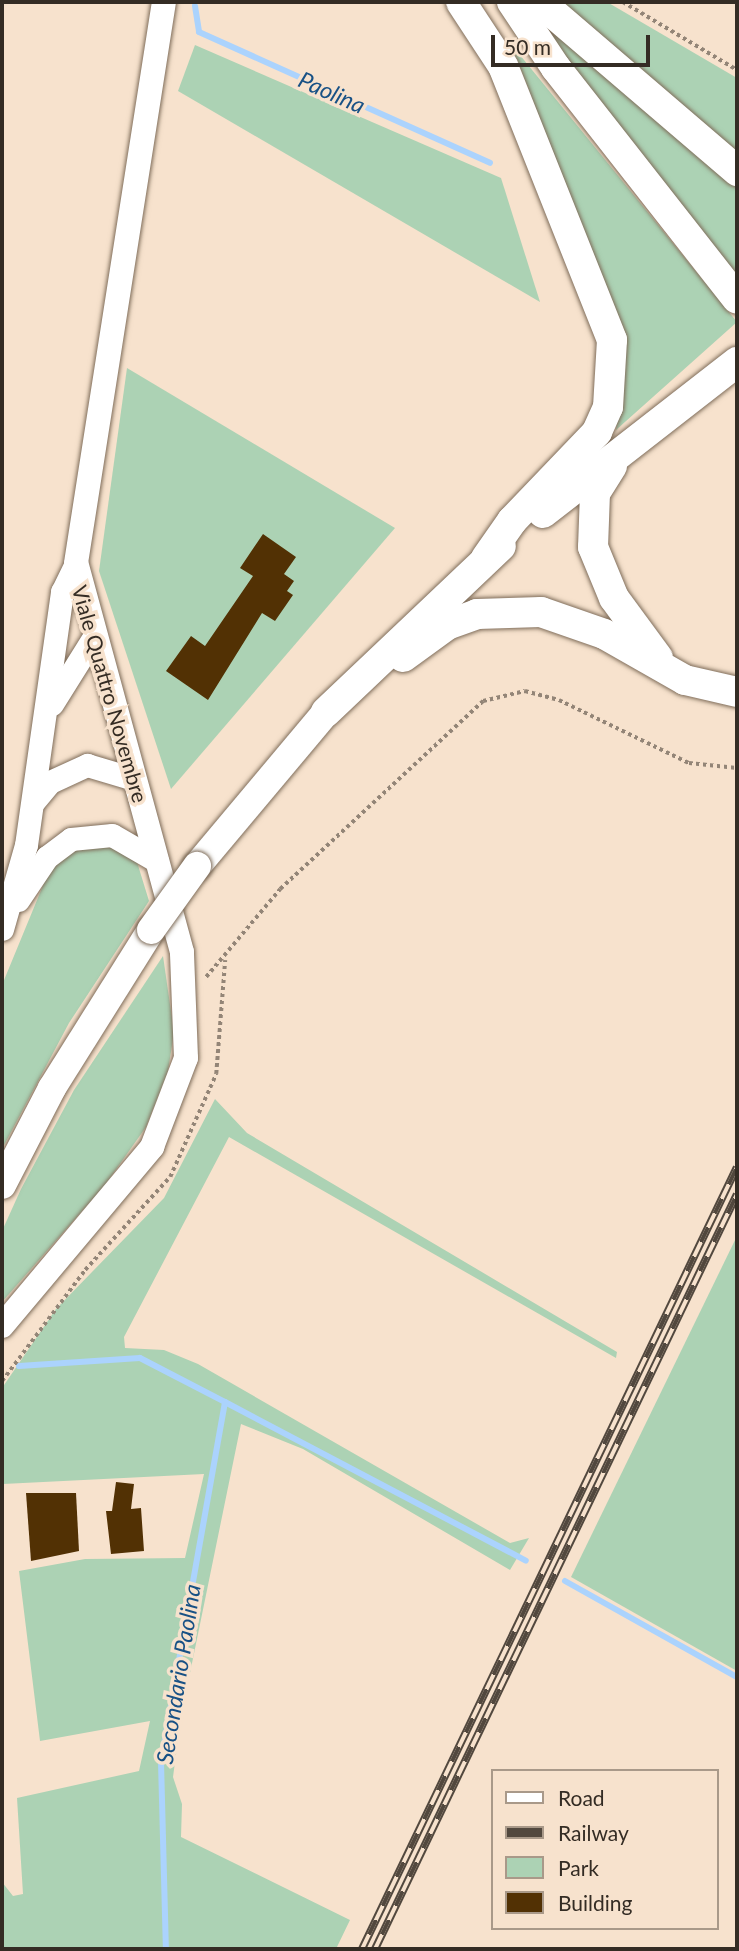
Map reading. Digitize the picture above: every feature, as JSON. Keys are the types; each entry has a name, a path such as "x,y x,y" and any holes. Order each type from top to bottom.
{"highway":[{"path":"326,712 486,558 597,432 608,407 612,340 503,66 461,2"},
{"path":"492,2 556,68"},
{"path":"512,2 556,68 737,299"},
{"path":"540,2 737,171"},
{"path":"486,558 737,362"},
{"path":"633,442 594,493 593,548 614,598 667,669"},
{"path":"326,712 447,625 506,609 571,619 702,686 737,692"}],"main road":[{"name":"Viale Quattro Novembre","path":"2,1326 128,1181 171,1109 186,1058 188,996 157,861 92,640 76,563 164,2"},
{"path":"2,1185 52,1088 151,930 197,866 326,712"}],"street":[{"path":"3,925 34,801 62,592 76,563"},
{"path":"45,719 92,640"},
{"path":"34,801 50,782 87,765 134,779"},
{"path":"3,925 47,857 71,839 112,835 157,861"}],"path":[{"path":"623,2 737,70"},
{"path":"225,958 280,890 483,701 525,691 559,700 688,763 737,768"}],"green space":[{"path":"548,2 607,2 737,78 737,155"},
{"path":"541,16 737,181 737,285 537,21"},
{"path":"511,44 737,322 616,430 624,351 611,302"},
{"path":"195,45 501,178 540,302 178,91"},
{"path":"127,368 395,528 171,789 99,571"},
{"path":"92,843 121,849 137,862 149,901 69,1023 2,1149 2,985 49,871 68,850"},
{"path":"163,956 174,1032 168,1071 146,1127 105,1185 2,1302 2,1231 21,1189 74,1090"},
{"path":"215,1099 247,1133 617,1352 616,1358 229,1137 124,1337 125,1348 164,1350 198,1364 510,1543 529,1538 510,1570 303,1449 241,1424 181,1717 173,1777 182,1804 181,1837 350,1920 336,1949 2,1949 2,1882 13,1896 23,1894 17,1798 139,1771 150,1721 40,1741 19,1571 85,1559 185,1558 204,1474 3,1484 2,1388 56,1309 164,1198"},
{"path":"737,1236 737,1671 571,1577"}],"building":[{"path":"263,534 296,557 284,574 294,581 287,591 293,595 275,621 262,613 208,700 166,671 191,636 205,646 253,576 240,568"},
{"path":"116,1482 134,1484 131,1509 141,1508 144,1551 111,1554 106,1511 112,1511"},
{"path":"26,1493 76,1493 79,1551 31,1561"}],"waterway":[{"name":"Paolina","path":"195,6 199,32 490,163"},
{"name":"Secondario Paolina","path":"19,1366 140,1358 225,1402 161,1762 166,1949"},
{"name":"Secondario Paolina","path":"225,1402 526,1561"},
{"path":"565,1581 737,1677"}],"railway":[{"path":"362,1949 737,1167"},
{"path":"375,1949 737,1194"}]}
